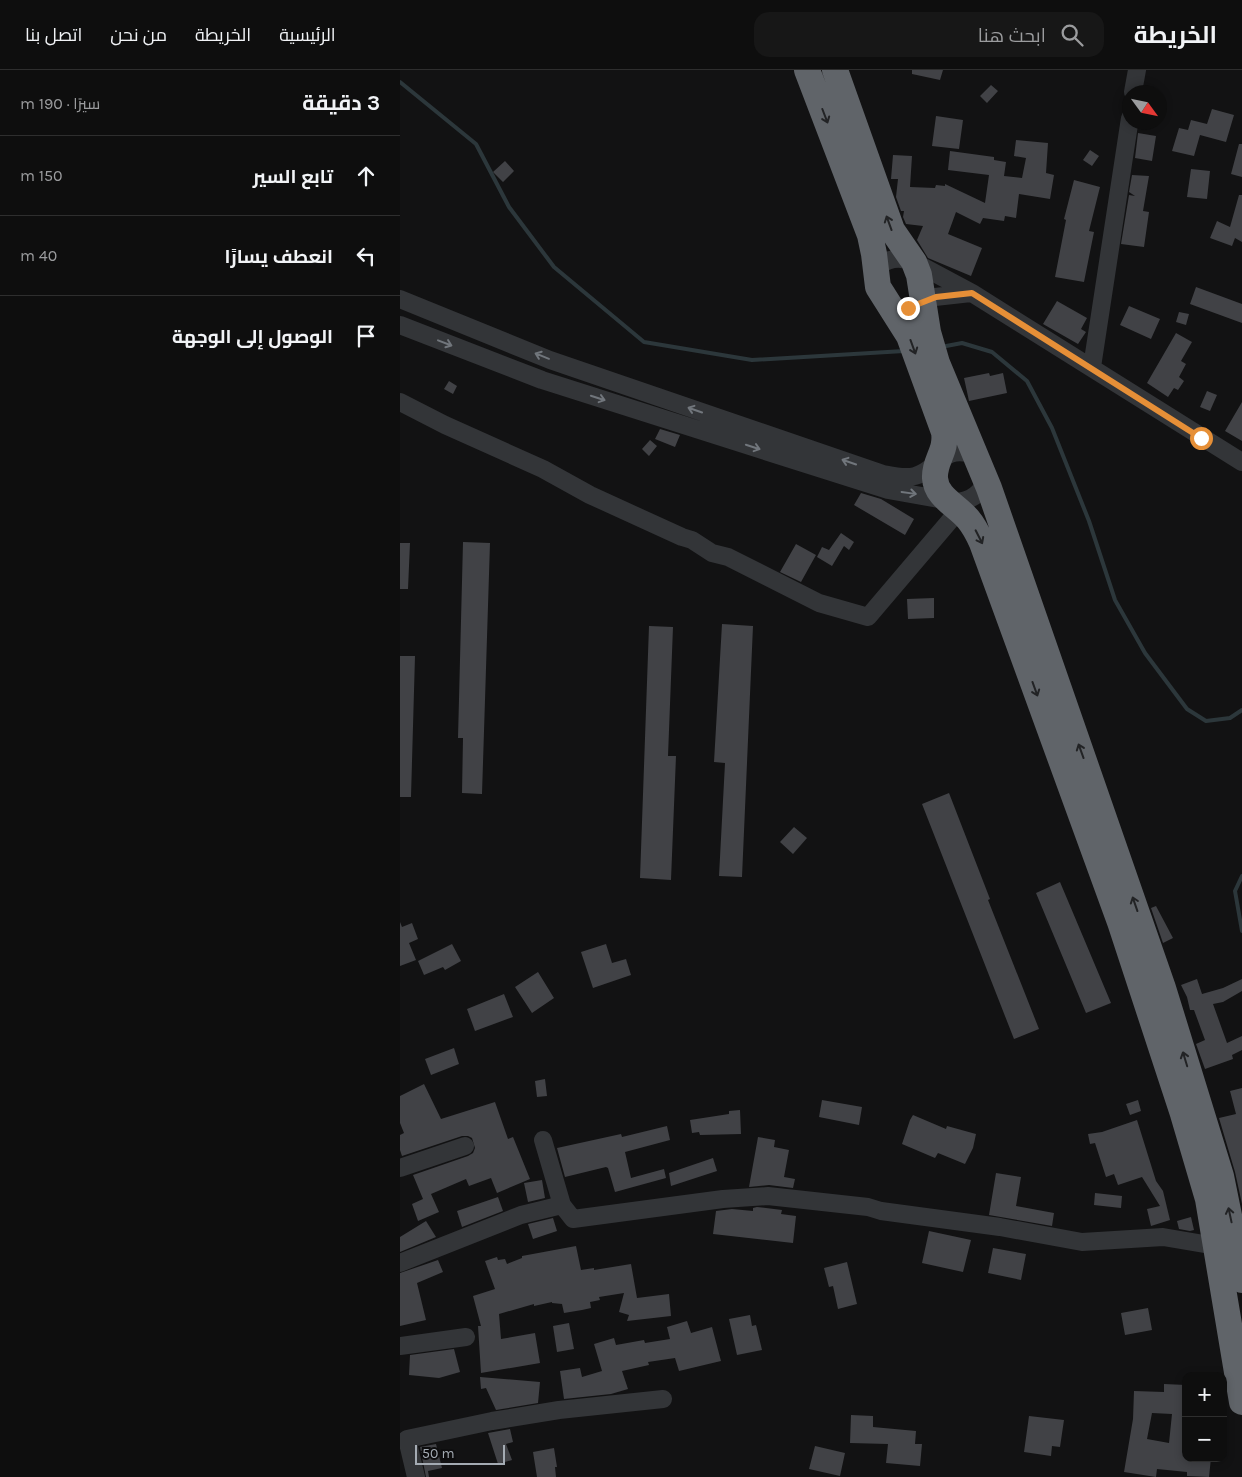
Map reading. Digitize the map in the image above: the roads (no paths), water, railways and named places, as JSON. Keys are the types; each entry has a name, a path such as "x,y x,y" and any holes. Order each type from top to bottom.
{"highway":[{"path":"807,70 870,235 878,287 909,336 944,432 945,442 943,451 938,460 934,475 936,487 940,494 954,505 976,530 985,549 1120,922 1183,1114 1208,1199 1242,1402"},
{"path":"835,70 892,230 900,245 914,262 922,282 928,332 937,363 986,480 1101,805 1163,988 1221,1176 1242,1280"}],"street":[{"path":"1134,85 1137,70"},
{"path":"1092,367 1128,130"},
{"path":"875,269 889,260 897,258 914,262 972,293 1242,462"},
{"path":"890,308 908,308 923,301 948,294 972,293"},
{"path":"400,299 550,360 883,474 898,477 913,476 927,470 938,460 952,453 960,452 975,455"},
{"path":"400,325 542,380 860,482 954,505"},
{"path":"400,402 445,425 543,469 682,538 692,540 712,553 728,557 819,603 868,617 956,502 969,500 980,492 986,480"},
{"path":"543,1140 562,1205 573,1219 723,1199 768,1196 868,1207 881,1211 1000,1227 1082,1242 1163,1237 1216,1246"},
{"path":"400,1168 465,1146"},
{"path":"400,1263 521,1215 562,1205"},
{"path":"400,1346 466,1337"},
{"path":"416,1477 407,1439 492,1421 558,1410 663,1399"}],"waterway":[{"path":"400,82 476,144 509,207 554,267 644,342 752,360 904,351"},
{"path":"941,347 962,343 992,352 1027,381 1052,428 1089,521 1115,600 1145,653 1187,709 1206,721 1230,718 1242,710"},
{"path":"1242,876 1235,891 1242,931"}]}
